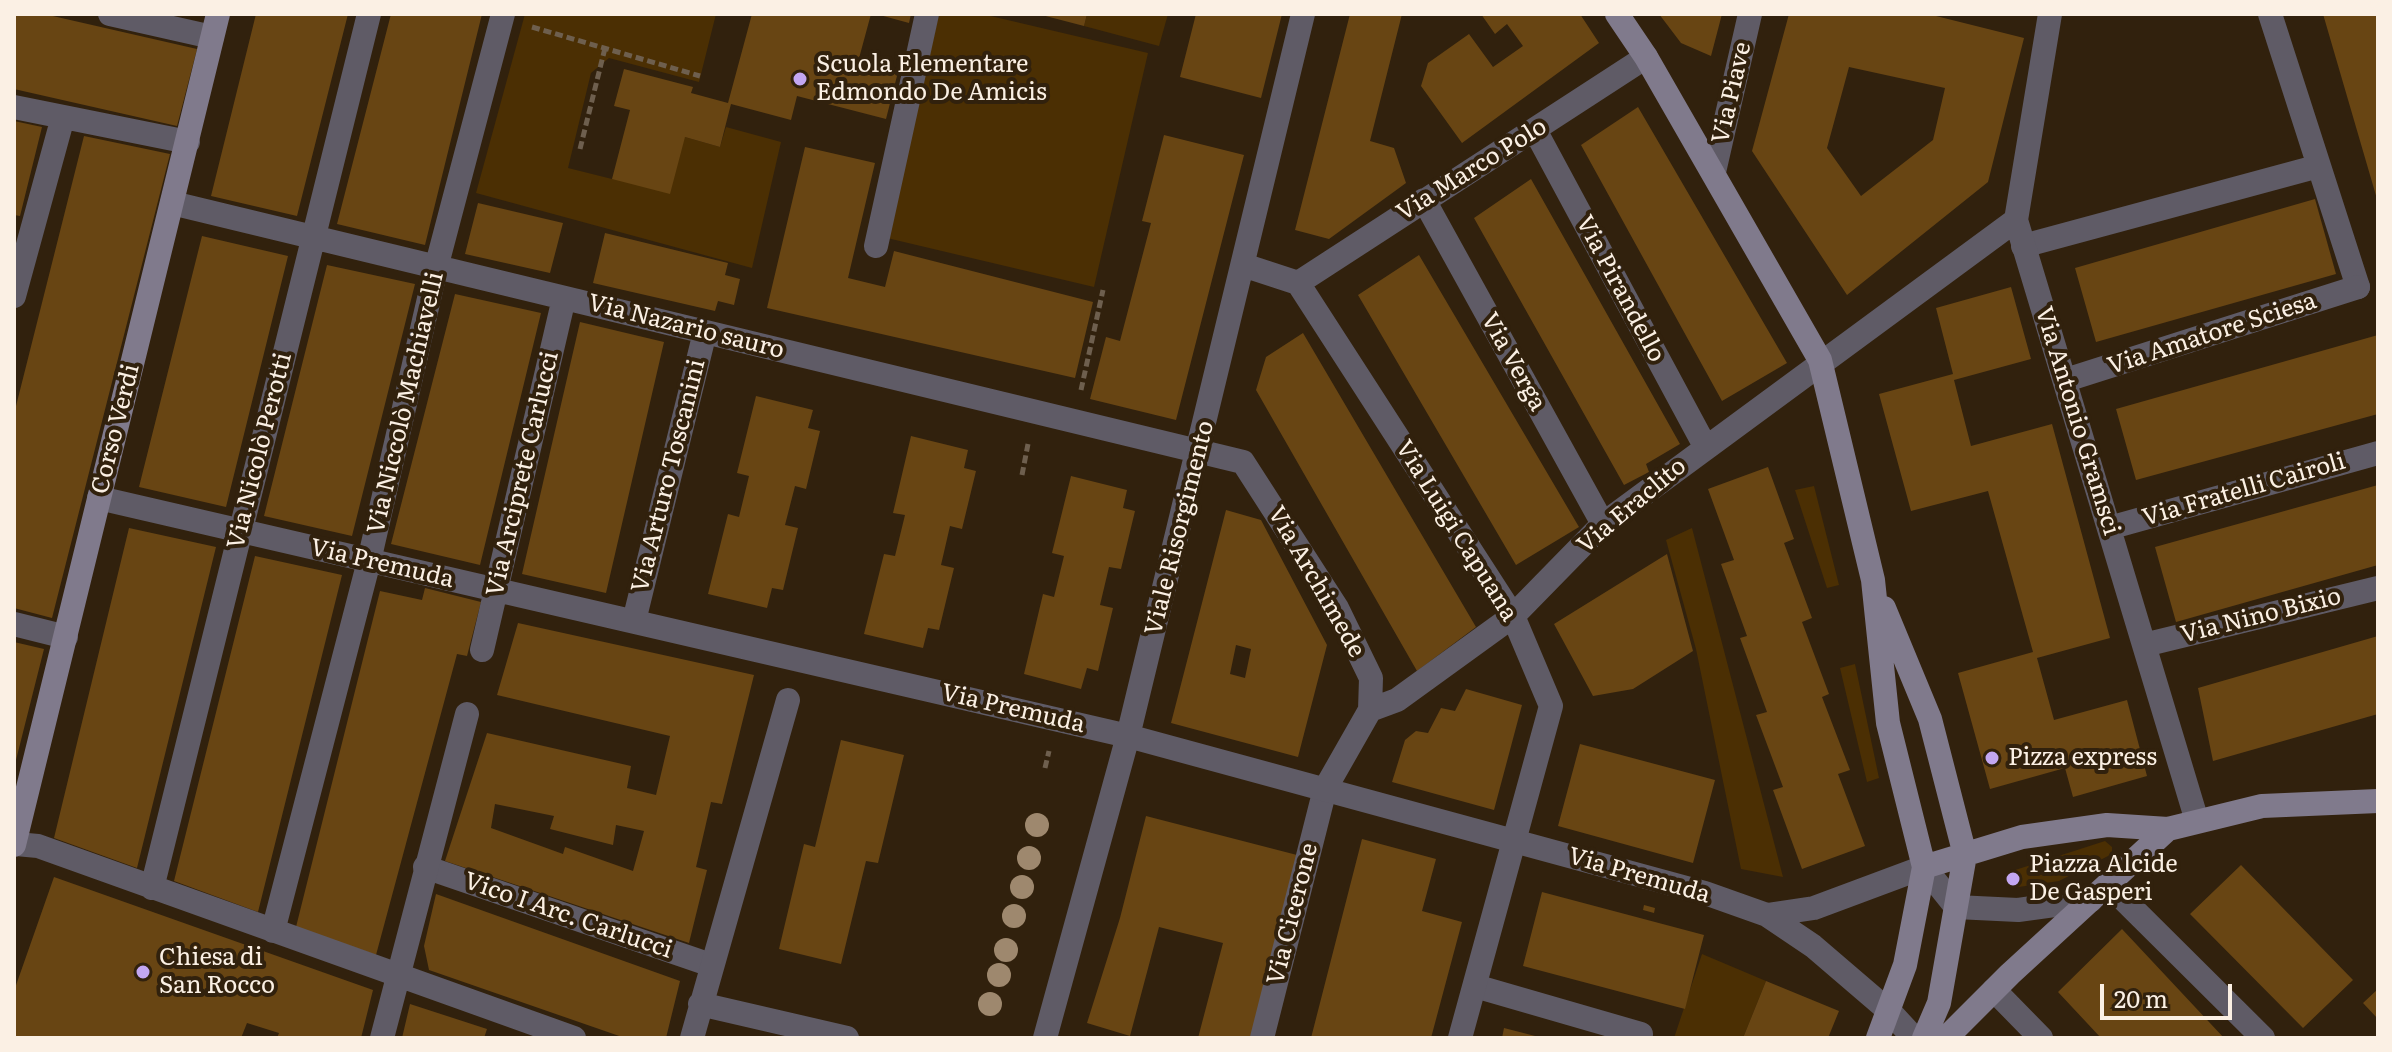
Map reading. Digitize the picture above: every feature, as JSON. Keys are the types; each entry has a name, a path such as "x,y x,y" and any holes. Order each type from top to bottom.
{"street":[{"path":"110,14 215,25"},
{"name":"Via Nicolò Perotti","path":"152,888 369,14"},
{"path":"876,246 927,14"},
{"name":"Viale Risorgimento","path":"1045,1038 1128,736 1303,14"},
{"path":"1617,14 1714,172 1820,360 1873,580 1888,723 1924,867 1956,907 2018,910 2100,893"},
{"name":"Via Piave","path":"1714,172 1750,14"},
{"name":"Via Antonio Gramsci","path":"2050,14 2016,220 2197,821"},
{"path":"2023,246 2319,166 2270,14"},
{"name":"Via Niccolò Machiavelli","path":"273,931 369,561 436,268 502,16"},
{"name":"Corso Verdi","path":"15,844 215,25"},
{"name":"Via Marco Polo","path":"1298,283 1424,200 1536,132 1646,57"},
{"path":"14,107 188,142"},
{"path":"14,296 22,237 63,117"},
{"name":"Via Pirandello","path":"1536,132 1705,446"},
{"name":"Via Amatore Sciesa","path":"2066,380 2358,287 2319,166"},
{"name":"Via Verga","path":"1424,200 1603,524"},
{"name":"Via Nazario sauro","path":"172,203 313,240 1199,451"},
{"name":"Via Eraclito","path":"1370,710 1397,700 1513,616 1603,524 1820,360 2016,220"},
{"path":"1243,265 1298,283"},
{"name":"Via Luigi Capuana","path":"1298,283 1513,616 1551,706 1460,1038"},
{"name":"Via Arciprete Carlucci","path":"482,650 564,298"},
{"name":"Via Arturo Toscanini","path":"634,621 705,332"},
{"name":"Via Archimede","path":"1199,451 1243,462 1337,608 1371,678 1370,710"},
{"name":"Via Fratelli Cairoli","path":"2109,528 2378,453"},
{"name":"Via Premuda","path":"99,498 1128,736 1705,893 1767,915 1813,946 1890,1012 1914,1038"},
{"path":"1873,580 1930,719 1965,855 1939,1003 1924,1038"},
{"name":"Via Nino Bixio","path":"2144,645 2378,588"},
{"path":"14,624 66,637"},
{"path":"692,1038 788,700"},
{"path":"1325,789 1370,710"},
{"path":"382,1038 396,975 467,714"},
{"name":"Via Cicerone","path":"1262,1038 1325,789"},
{"path":"1767,915 1814,908 1924,867 2022,837 2107,825 2168,829 2262,806 2378,801"},
{"path":"1946,1038 2168,829"},
{"path":"15,844 38,846 574,1038"},
{"name":"Vico I Arc. Carlucci","path":"425,867 711,965"},
{"path":"1878,1038 1905,965 1924,867"},
{"path":"2100,893 2263,1038"},
{"path":"1475,986 1641,1034"},
{"path":"1994,990 2041,1038"},
{"path":"700,1004 847,1038"}],"path":[{"path":"502,16 700,76"},
{"path":"580,149 605,48"},
{"path":"1074,421 1103,290"},
{"path":"1022,475 1028,443"}],"shaded area":[{"path":"525,14 716,14 699,82 609,58 591,73 568,168 612,179 685,137 720,147 726,127 781,142 752,268 476,193"},
{"path":"939,14 982,14 1148,53 1094,287 887,238"},
{"path":"1087,14 1168,14 1159,46 1084,26"},
{"path":"1814,486 1839,585 1827,588 1795,490"},
{"path":"1692,528 1783,877 1741,869 1696,649 1666,540"},
{"path":"1855,664 1879,778 1867,782 1840,668"},
{"path":"2105,841 2112,847 2112,854 2059,881 2012,888 2005,883 2009,872"},
{"path":"1702,954 1766,981 1743,1038 1674,1038"}],"building":[{"path":"14,14 44,14 197,49 177,126 14,89"},
{"path":"256,14 348,14 297,216 211,196"},
{"path":"391,14 482,14 425,245 337,224"},
{"path":"752,14 871,14 858,62 898,72 886,119 797,96 791,120 731,104 720,147 685,137 670,194 612,179 630,110 614,106 624,69 693,87 691,93 728,103"},
{"path":"876,14 911,14 909,23"},
{"name":"Scuola Elementare Edmondo De Amicis","path":"1038,14 1087,14 1084,26"},
{"path":"1196,14 1282,14 1261,98 1180,77"},
{"path":"1350,14 1402,14 1370,141 1394,148 1406,183 1329,239 1295,230"},
{"path":"1481,14 1580,14 1599,43 1462,143 1421,86 1428,63 1469,34 1493,67 1523,46 1507,24 1495,34"},
{"path":"1659,14 1722,14 1711,56 1681,43"},
{"path":"1789,14 1928,14 2024,38 1988,182 1847,295 1752,151","holes":["1849,67 1945,88 1933,140 1861,196 1827,148"]},
{"path":"2323,14 2378,14 2378,199 2377,199"},
{"path":"1638,107 1787,363 1722,401 1581,145"},
{"path":"14,121 42,127 20,216 14,215"},
{"path":"1164,135 1244,155 1176,420 1090,399 1106,337 1120,341 1151,223 1142,221"},
{"path":"84,136 170,154 52,618 14,608 14,414"},
{"path":"805,147 875,163 848,278 885,287 894,251 1093,302 1075,378 767,308"},
{"path":"1531,179 1680,444 1646,464 1649,472 1624,485 1474,218"},
{"path":"2315,199 2336,274 2096,342 2075,268"},
{"path":"478,203 563,223 550,273 465,254"},
{"path":"605,233 728,263 725,275 740,279 734,305 718,301 715,311 593,283"},
{"path":"202,236 288,256 226,507 139,487"},
{"path":"1419,255 1579,527 1516,565 1358,295"},
{"path":"327,265 415,284 352,536 264,516"},
{"path":"2011,287 2031,359 1954,380 1971,446 2052,424 2110,638 2037,658 2054,720 2127,700 2147,776 2073,797 2065,768 1990,789 1958,673 2033,652 1988,491 1911,511 1879,394 1953,374 1936,308"},
{"path":"455,294 541,313 480,565 391,544"},
{"path":"580,322 664,342 606,593 522,574"},
{"path":"1303,333 1476,627 1417,671 1256,390 1266,357"},
{"path":"2378,335 2378,414 2136,480 2116,409"},
{"path":"756,396 813,410 808,428 820,431 806,489 795,486 785,525 798,528 783,590 772,588 767,608 708,594 728,514 739,517 749,476 737,473"},
{"path":"911,436 968,450 964,468 976,471 962,529 950,526 941,565 954,568 939,630 928,628 923,648 864,634 884,554 895,556 905,515 893,513"},
{"path":"1768,467 1794,539 1784,543 1812,618 1802,622 1829,694 1822,697 1850,770 1838,774 1865,846 1802,869 1773,790 1783,787 1756,715 1767,712 1740,638 1747,636 1721,564 1734,560 1708,489"},
{"path":"1071,476 1127,490 1123,508 1135,511 1121,569 1109,567 1100,605 1113,608 1098,671 1087,668 1081,689 1024,674 1043,594 1054,597 1064,556 1052,553"},
{"path":"2378,485 2378,565 2176,622 2155,547"},
{"path":"1226,510 1261,520 1327,645 1298,757 1171,723","holes":["1236,645 1251,649 1245,678 1230,674"]},
{"path":"129,528 216,547 137,868 54,838"},
{"path":"1667,554 1693,651 1633,689 1593,696 1554,624"},
{"path":"255,556 342,575 258,912 174,881"},
{"path":"425,588 481,602 467,656 457,654 376,955 296,927 380,591 422,600"},
{"path":"518,623 754,675 722,804 711,802 696,867 707,870 689,943 445,861 487,733 631,766 627,788 656,795 670,736 497,695","holes":["495,804 554,816 550,829 613,845 616,825 644,831 633,871 565,847 563,854 491,828"]},
{"path":"2378,636 2378,714 2213,761 2198,688"},
{"path":"14,642 44,649 15,764 14,764"},
{"path":"1466,689 1522,705 1494,810 1392,782 1405,740 1416,731 1428,733 1441,708 1455,711"},
{"path":"841,740 904,755 878,863 866,861 841,964 779,949 804,844 815,847"},
{"path":"1580,744 1715,780 1693,863 1558,826"},
{"path":"1146,816 1297,855 1251,1038 1198,1038 1223,943 1159,927 1130,1036 1087,1023 1120,918"},
{"path":"1362,839 1436,859 1422,911 1462,922 1431,1038 1311,1038"},
{"path":"2241,865 2353,980 2303,1028 2190,914"},
{"name":"Chiesa di San Rocco","path":"54,877 373,990 361,1038 277,1038 279,1033 247,1023 241,1038 14,1038 14,991"},
{"path":"1542,892 1704,935 1685,1009 1523,966"},
{"path":"436,894 680,981 666,1038 625,1038 429,970 424,946"},
{"path":"1644,905 1655,908 1654,913 1643,910"},
{"path":"2122,929 2224,1038 2101,1038 2058,992"},
{"path":"1766,981 1839,1011 1828,1038 1743,1038"},
{"path":"2378,989 2378,1019 2363,1003"},
{"path":"410,1004 487,1029 484,1038 402,1038"},
{"path":"1504,1028 1539,1037 1539,1038 1502,1038"}],"place":[{"name":"Scuola Elementare Edmondo De Amicis","path":"800,79"},
{"name":"Pizza express","path":"1992,758"},
{"name":"Piazza Alcide De Gasperi","path":"2013,879"},
{"name":"Chiesa di San Rocco","path":"143,972"}]}
